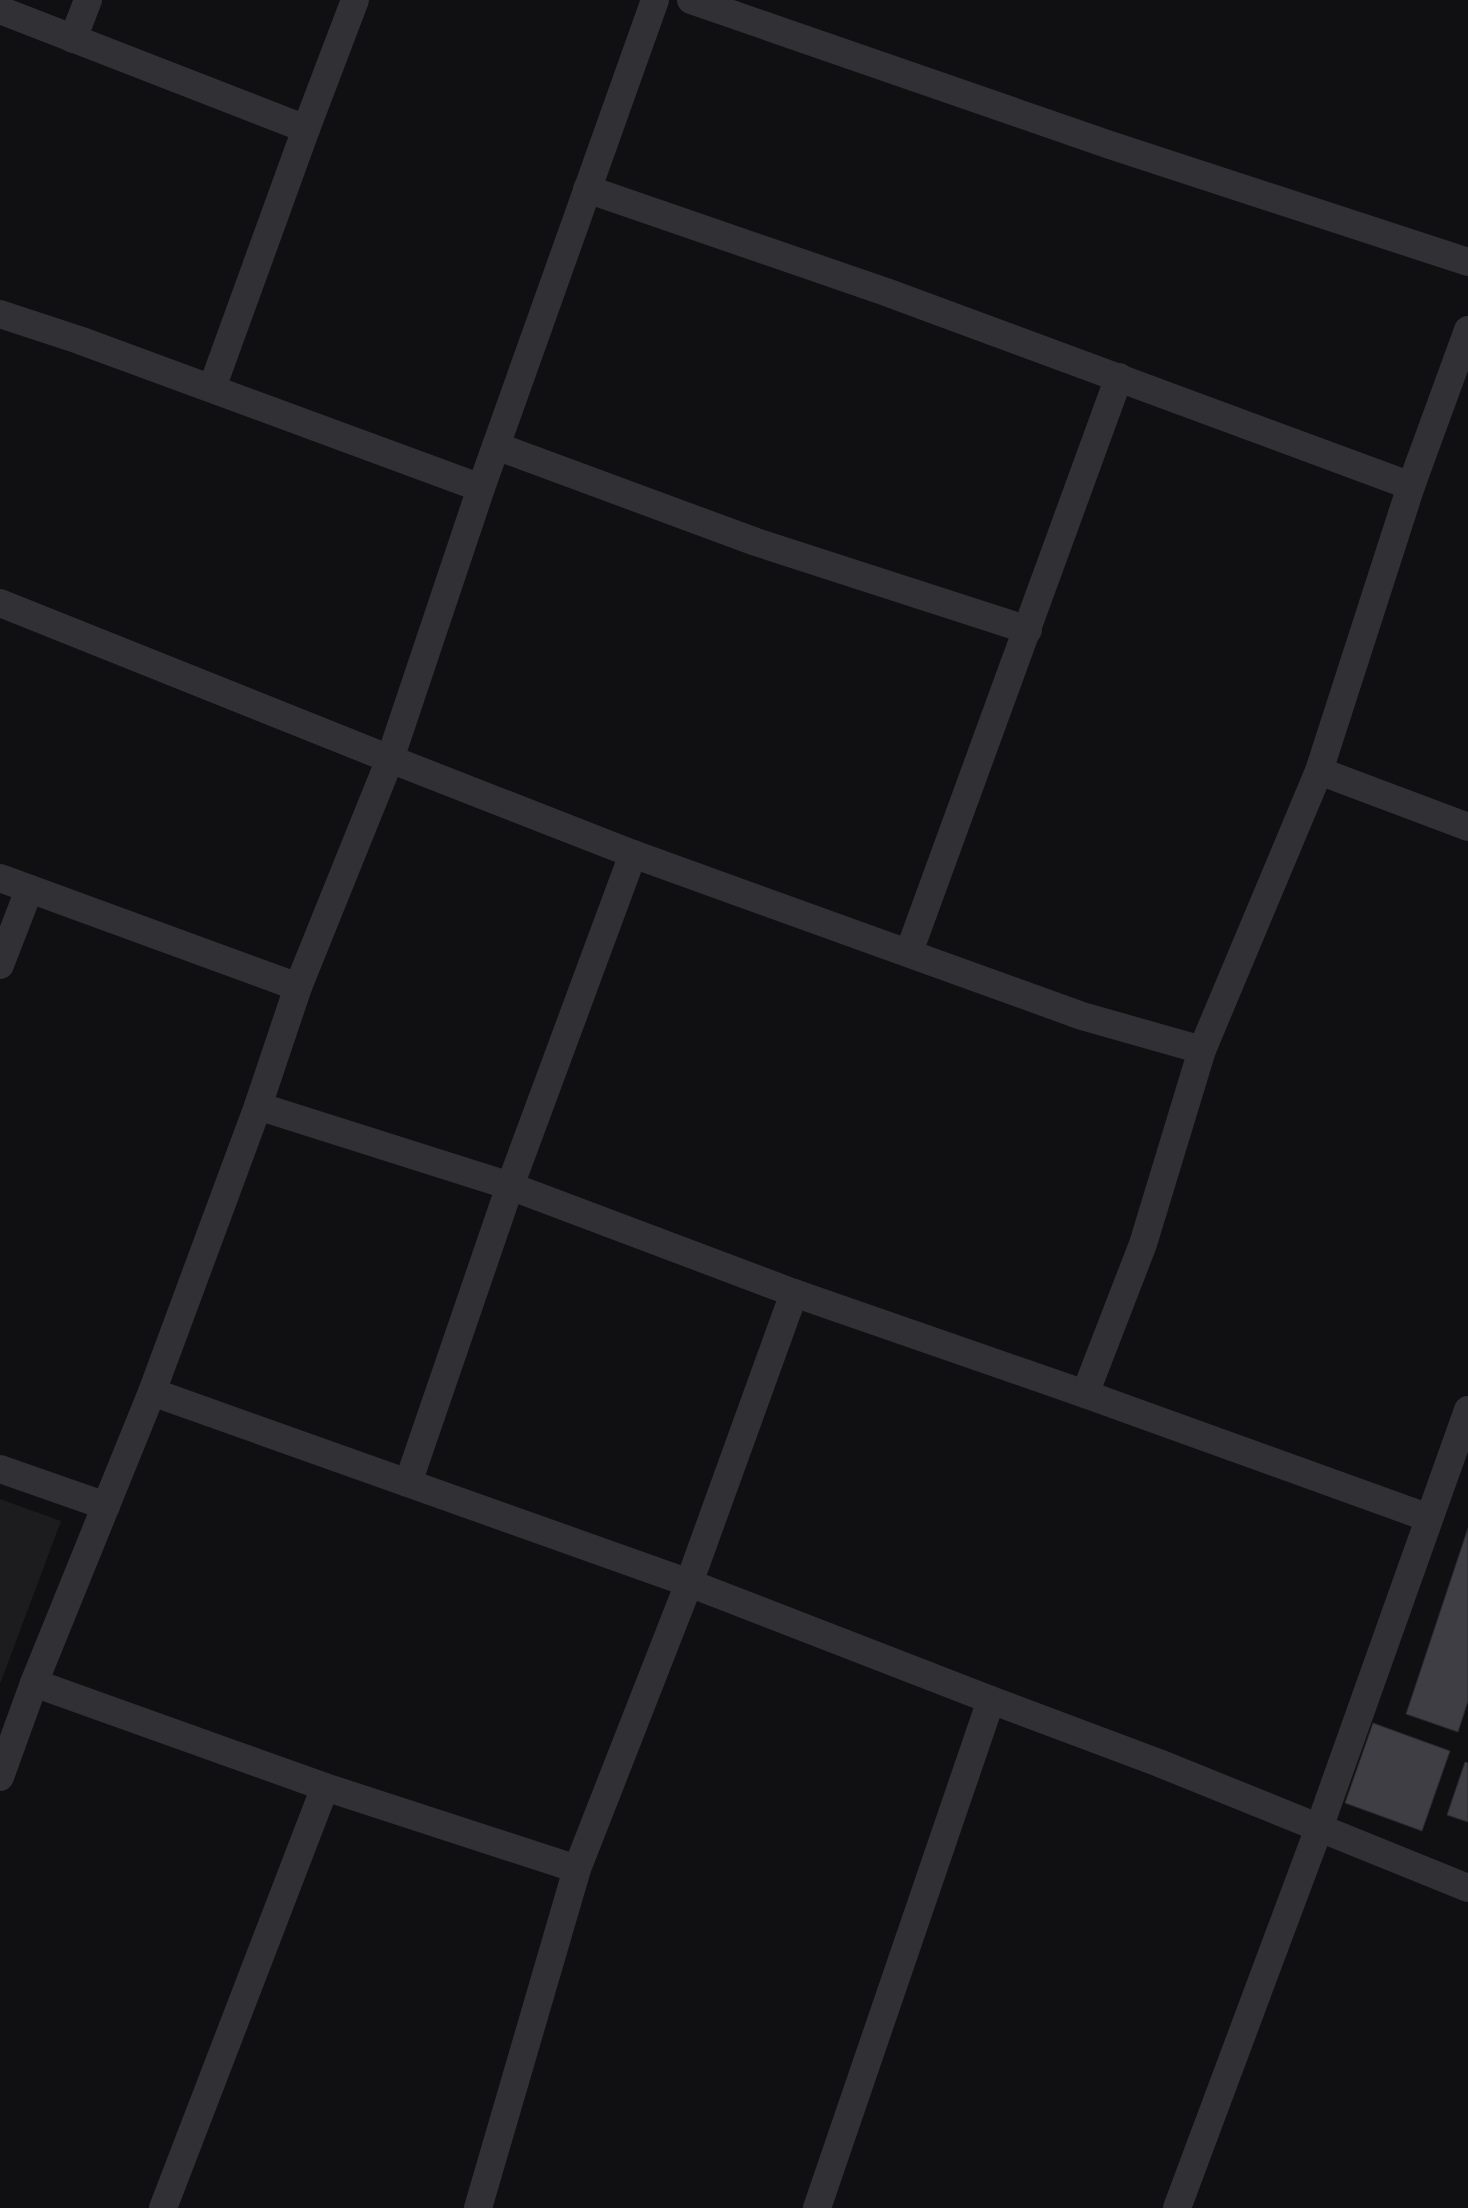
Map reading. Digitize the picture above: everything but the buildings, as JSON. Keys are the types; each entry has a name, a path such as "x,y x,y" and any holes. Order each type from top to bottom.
{"street":[{"path":"73,39 88,0"},
{"path":"212,388 306,128 355,0"},
{"path":"2,1763 152,1392 258,1106 298,986 390,759 481,488 655,0"},
{"path":"691,0 1110,145 1468,262"},
{"path":"0,10 306,128"},
{"path":"587,189 886,292 1411,486"},
{"path":"0,314 212,388 481,488"},
{"path":"1084,1394 1143,1244 1202,1050 1319,771 1411,486 1468,330"},
{"path":"909,952 1119,377"},
{"path":"496,446 756,542 1028,630"},
{"path":"0,603 633,854 1082,1016 1202,1050"},
{"path":"1319,771 1468,827"},
{"path":"408,1483 510,1186 633,854"},
{"path":"0,878 298,986"},
{"path":"0,965 29,890"},
{"path":"258,1106 510,1186 794,1293 1084,1394 1429,1518"},
{"path":"478,2208 578,1869 689,1583 794,1293"},
{"path":"152,1392 689,1583 991,1700 1159,1762 1468,1888"},
{"path":"1177,2208 1319,1828 1468,1410"},
{"path":"0,1469 106,1506"},
{"path":"34,1683 325,1787 578,1869"},
{"path":"818,2208 991,1700"},
{"path":"163,2208 325,1787"}],"shaded area":[{"path":"0,1499 61,1521 0,1684"}]}
